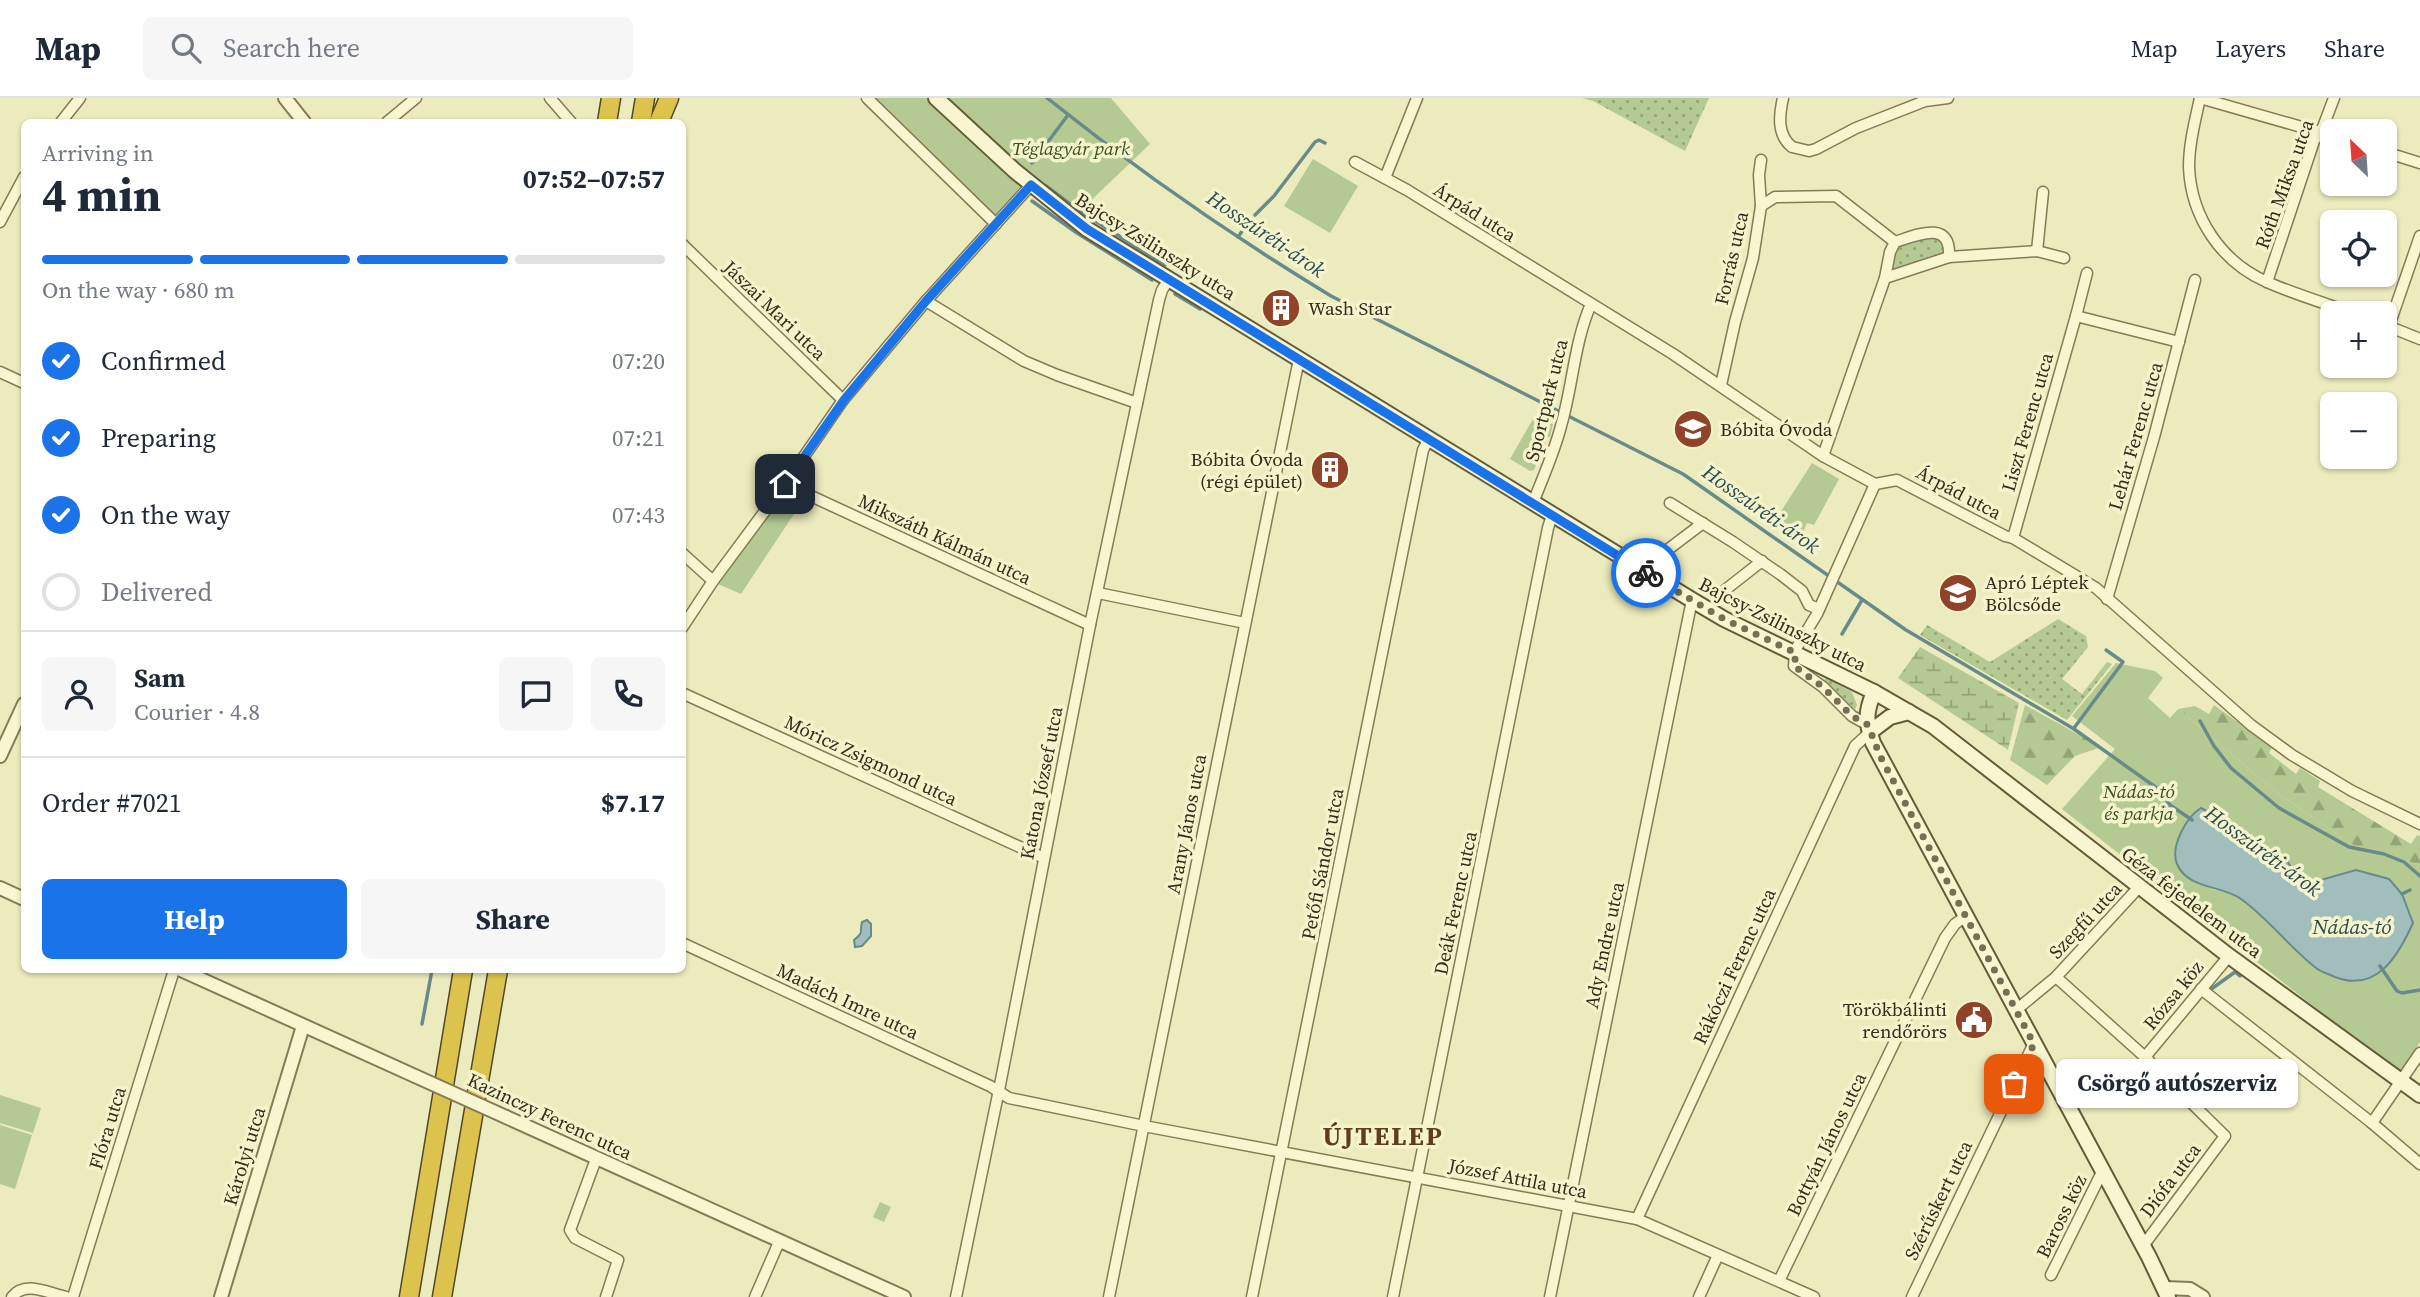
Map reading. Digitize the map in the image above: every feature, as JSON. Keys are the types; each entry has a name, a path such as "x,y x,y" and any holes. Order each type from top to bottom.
{"highway":[{"path":"601,119 602,98"},
{"path":"608,119 611,98"},
{"path":"642,119 645,98"},
{"path":"660,119 670,98"},
{"path":"409,1297 463,973"},
{"path":"442,1297 497,973"}],"main road":[{"name":"Bajcsy-Zsilinszky utca","path":"936,98 1031,185 1087,229 1724,619 1874,692 1867,709 1869,729"},
{"name":"Géza fejedelem utca","path":"1874,692 1933,726 2229,956 2420,1095"},
{"path":"1909,712 1890,717 1869,729 1880,756 2166,1292"}],"street":[{"path":"63,119 80,98"},
{"path":"285,98 302,119"},
{"path":"391,119 416,98"},
{"path":"550,98 568,119"},
{"path":"867,98 996,225"},
{"path":"1385,178 1417,98"},
{"path":"1783,98 1779,116 1788,144 1809,151 1824,146 1856,128 1926,100 1948,98"},
{"path":"2320,132 2200,98 2190,149 2191,183 2199,212 2217,244 2241,267 2267,282 2320,301"},
{"name":"Róth Miksa utca","path":"2325,119 2333,98"},
{"name":"Róth Miksa utca","path":"2267,282 2314,141 2320,132"},
{"path":"2398,156 2420,163"},
{"path":"1761,160 1761,206"},
{"name":"Árpád utca","path":"1355,162 1721,385 1823,456 1875,484 1897,480 2013,538 2096,588 2251,724 2292,755 2351,791 2420,824"},
{"path":"0,222 21,183"},
{"path":"686,622 844,400 926,301 1031,185"},
{"path":"2037,251 2043,192"},
{"name":"Forrás utca","path":"1721,385 1734,322 1754,258 1761,206 1774,197 1836,196 1895,242"},
{"path":"1823,456 1895,242 1939,232 1947,240 1949,257"},
{"path":"2396,301 2420,236"},
{"name":"Jászai Mari utca","path":"686,248 844,400"},
{"path":"1885,278 1949,257 2037,251 2064,258"},
{"name":"Liszt Ferenc utca","path":"2013,538 2087,273"},
{"name":"Katona József utca","path":"956,1297 1090,625 1159,300 1170,278"},
{"name":"Lehár Ferenc utca","path":"2107,599 2195,281"},
{"path":"926,301 1024,361 1137,403"},
{"name":"Sportpark utca","path":"1533,503 1543,482 1562,424 1582,324 1591,304"},
{"path":"2076,316 2179,342"},
{"path":"2397,330 2420,339"},
{"name":"Arany János utca","path":"1109,1297 1299,359"},
{"path":"0,372 21,382"},
{"name":"Petőfi Sándor utca","path":"1252,1297 1423,450 1429,438"},
{"name":"Mikszáth Kálmán utca","path":"785,484 1090,625"},
{"path":"1869,729 1823,687 1794,666 1795,652 1819,609 1875,484"},
{"path":"1670,503 1762,561 1802,591 1809,605 1819,609"},
{"name":"Deák Ferenc utca","path":"1393,1297 1552,515"},
{"path":"1662,554 1703,523"},
{"path":"686,557 713,581"},
{"path":"1725,590 1762,561"},
{"path":"1098,593 1245,623"},
{"name":"Ady Endre utca","path":"1549,1297 1692,600"},
{"name":"Móricz Zsigmond utca","path":"686,695 1044,859"},
{"path":"0,756 21,710"},
{"name":"Rákóczi Ferenc utca","path":"1637,1219 1855,746 1869,729"},
{"name":"Szegfű utca","path":"2016,1010 2056,977 2140,886"},
{"path":"0,888 21,898"},
{"name":"Bottyán János utca","path":"1779,1281 1945,938 1955,924 1966,916"},
{"name":"Madách Imre utca","path":"686,945 999,1092"},
{"name":"Rózsa köz","path":"2145,1057 2229,956"},
{"name":"Flóra utca","path":"73,1297 173,973"},
{"name":"Kazinczy Ferenc utca","path":"188,973 904,1297"},
{"name":"Szegfű utca","path":"2056,977 2145,1057 2225,1136"},
{"path":"2201,989 2420,1164"},
{"name":"Károlyi utca","path":"221,1297 303,1026"},
{"name":"Szérűskert utca","path":"1912,1297 2034,1044"},
{"path":"2372,1123 2420,1053"},
{"name":"József Attila utca","path":"999,1092 1009,1098 1144,1126 1637,1219 1814,1297"},
{"name":"Diófa utca","path":"2143,1246 2225,1136"},
{"path":"596,1159 570,1230 575,1238 618,1260 606,1297"},
{"name":"Baross köz","path":"2052,1275 2102,1172"},
{"path":"755,1297 779,1242"},
{"path":"1699,1297 1718,1255"},
{"path":"16,1293 30,1288 65,1297"},
{"path":"2166,1292 2190,1289 2203,1297"}],"green space":[{"name":"Téglagyár park","path":"867,98 1111,98 1150,144 1083,208 1031,185 996,224"},
{"path":"1582,98 1709,98 1685,151 1593,101"},
{"path":"1313,159 1358,186 1330,233 1284,206"},
{"path":"1936,236 1943,242 1944,250 1941,254 1893,271 1890,267 1897,251 1906,242"},
{"path":"1534,417 1553,424 1550,437 1534,470 1530,471 1510,459"},
{"path":"1812,463 1839,479 1814,525 1807,523 1801,537 1778,521 1782,515 1780,513"},
{"path":"793,493 804,499 741,594 718,584 780,500"},
{"path":"2058,619 2086,636 2088,647 2062,679 2082,694 2107,662 2112,664 2067,720 1920,635 1927,625 1990,662"},
{"path":"1920,647 2019,703 2008,750 1898,678"},
{"name":"Nádas-tó és parkja","path":"2116,663 2155,671 2163,678 2148,698 2170,718 2178,709 2280,795 2356,847 2420,865 2420,1042 2400,1074 2062,809 2115,749 2072,716","holes":["2207,811 2223,830 2288,862 2295,875 2307,884 2325,881 2370,978 2349,980 2314,966 2254,907 2235,895 2212,889 2182,832 2195,812"]},
{"path":"1826,678 1852,692 1857,705 1855,710 1824,680"},
{"path":"2025,705 2101,747 2075,756 2047,785 2010,760"},
{"path":"2214,705 2272,747 2269,753 2296,774 2300,768 2320,781 2318,787 2411,844 2417,835 2420,836 2420,865 2356,847 2280,795 2178,709 2195,706 2209,714"},
{"path":"0,1095 41,1108 33,1133 0,1123"},
{"path":"0,1125 32,1135 15,1189 0,1184"},
{"path":"880,1202 891,1207 884,1222 873,1217"}],"water":[{"name":"Nádas-tó","path":"2201,808 2207,811 2223,830 2288,862 2295,875 2307,884 2356,870 2389,879 2402,894 2413,923 2393,959 2374,976 2363,980 2350,981 2335,977 2316,968 2241,899 2189,878 2177,864 2176,849 2185,825"},
{"path":"867,920 871,924 871,936 862,946 855,947 854,940 861,933 862,922"}],"waterway":[{"name":"Hosszúréti-árok","path":"1047,98 1186,202 1331,296 1683,474 1906,630 2074,729 2161,791 2170,805 2192,820"},
{"path":"1032,163 1068,115"},
{"path":"1255,215 1274,196 1315,142 1319,140 1325,143"},
{"path":"1046,186 1078,210 1165,265"},
{"path":"1032,201 1152,280"},
{"path":"1238,237 1250,220"},
{"path":"1175,294 1200,309"},
{"path":"1842,634 1862,600"},
{"path":"2074,728 2123,662 2106,650"},
{"path":"2200,721 2231,768 2279,808 2349,847 2384,854 2404,862 2420,876"},
{"path":"2402,894 2410,890"},
{"name":"Hosszúréti-árok","path":"2380,966 2397,991 2402,993 2420,990"},
{"path":"2210,990 2235,972 2240,976"},
{"path":"422,1024 431,973"}],"way so far":[{"path":"1646,573 1724,619 1796,653 1794,666 1823,687 1852,716 1868,725 1873,743 2034,1044 2014,1084"}],"place":[{"name":"Wash Star","path":"1281,308"},
{"name":"Bóbita Óvoda","path":"1693,429"},
{"name":"Bóbita Óvoda (régi épület)","path":"1330,470"},
{"name":"Apró Léptek Bölcsőde","path":"1958,593"},
{"name":"Törökbálinti rendőrörs","path":"1974,1020"},
{"name":"Csörgő autószerviz","path":"2014,1084"}],"district":[{"name":"ÚJTELEP","path":"1383,1136"}],"route":[{"path":"785,484 844,400 926,301 1031,185 1087,229 1646,573"}]}
